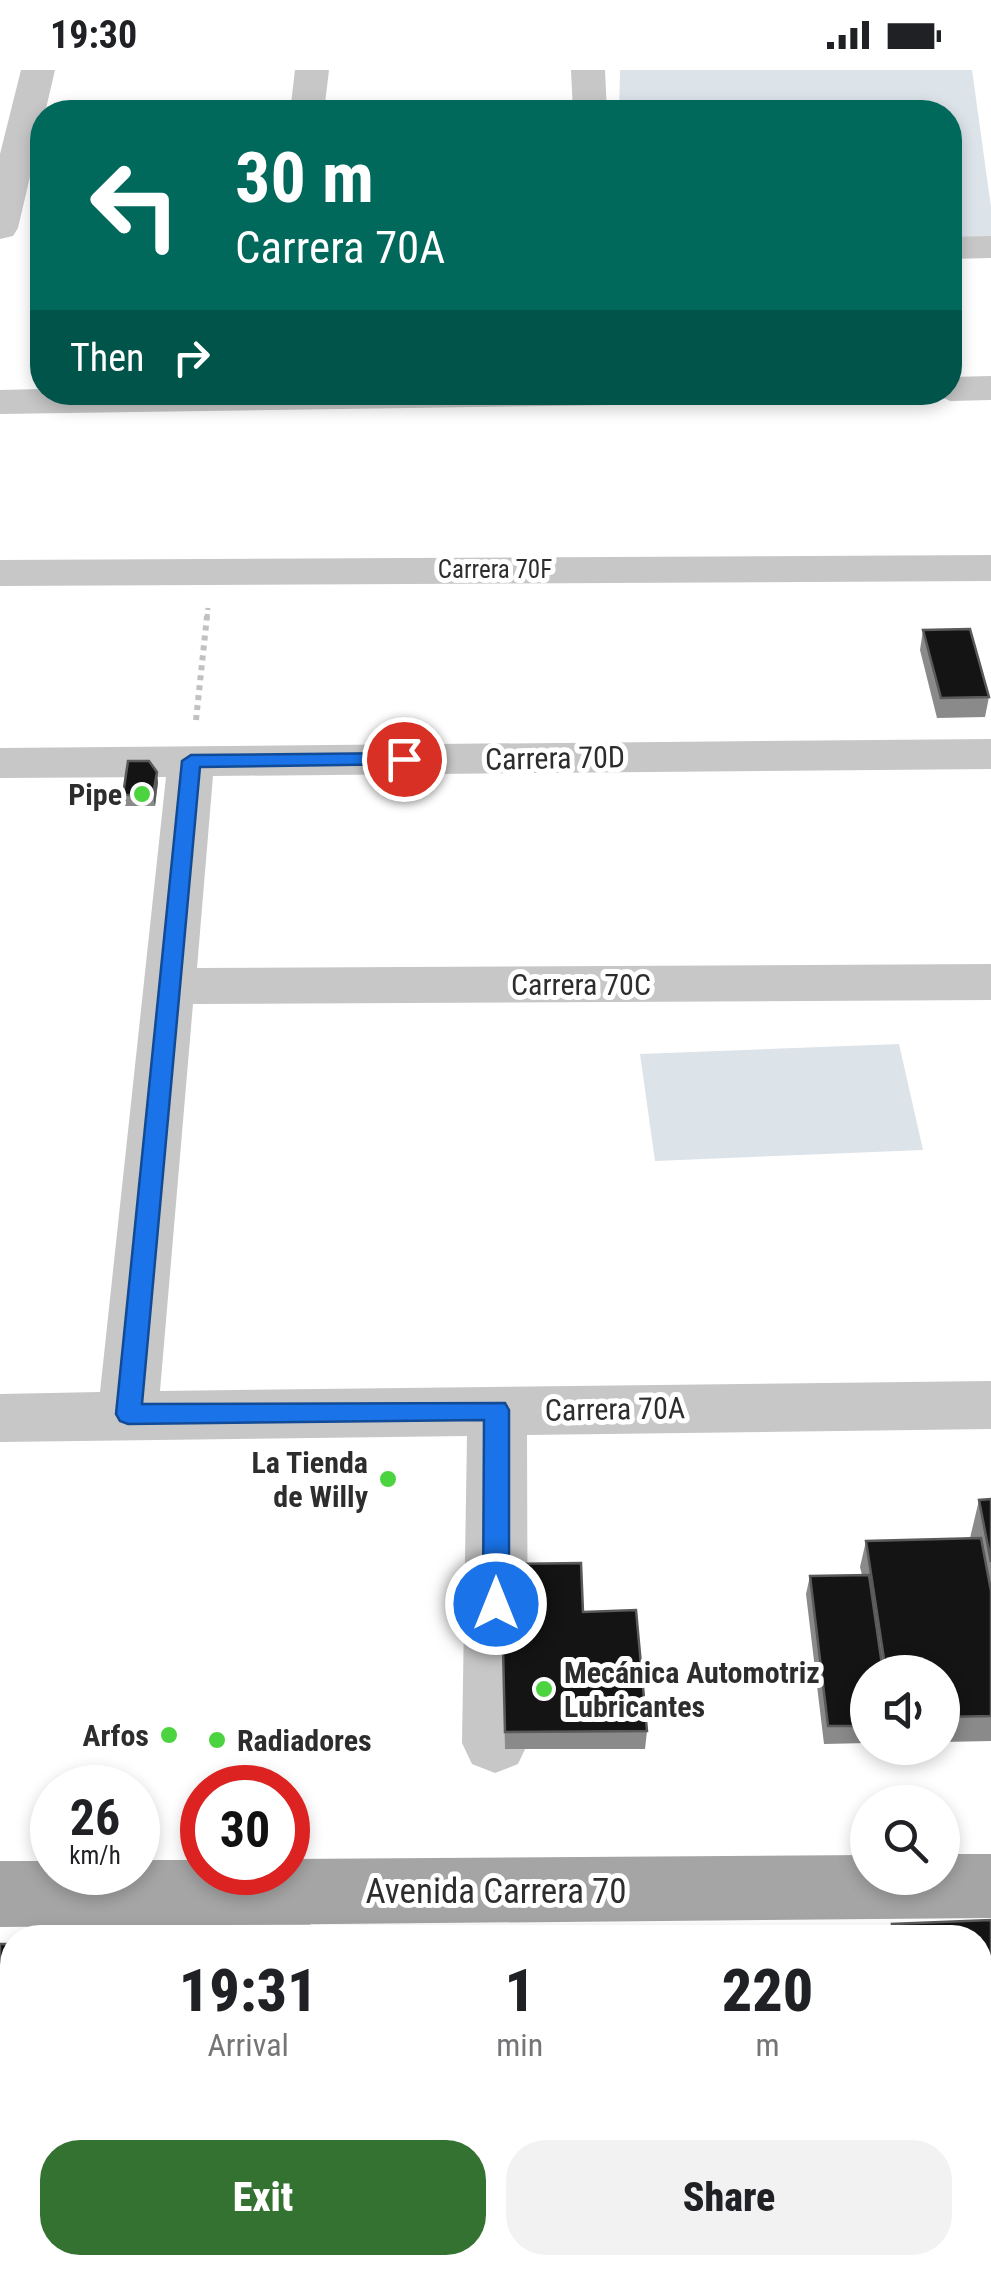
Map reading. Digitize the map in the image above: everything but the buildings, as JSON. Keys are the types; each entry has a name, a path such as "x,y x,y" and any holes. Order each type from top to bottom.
{"main road":[{"name":"Avenida Carrera 70","path":"0,1894 276,1915 991,1886"}],"street":[{"path":"31,100 38,70"},
{"path":"308,100 312,70"},
{"path":"588,70 589,100"},
{"path":"0,228 30,103"},
{"path":"962,248 991,247"},
{"path":"962,389 991,388"},
{"path":"0,402 30,401"},
{"name":"Carrera 70F","path":"0,573 991,568"},
{"name":"Carrera 70D","path":"0,763 991,754"},
{"path":"128,1414 191,761"},
{"name":"Carrera 70C","path":"171,986 991,982"},
{"name":"Carrera 70A","path":"0,1418 991,1405"},
{"path":"495,1743 496,1410"}],"path":[{"path":"191,761 212,570"}],"shaded area":[{"path":"620,70 972,70 991,207 991,244 962,244 962,100 619,100"},
{"path":"899,1044 923,1150 655,1161 640,1054"}],"place":[{"name":"Pipe","path":"142,794"},
{"name":"La Tienda de Willy","path":"388,1479"},
{"name":"Mecánica Automotriz Lubricantes","path":"544,1689"},
{"name":"Arfos","path":"169,1735"},
{"name":"Radiadores","path":"217,1740"}],"route":[{"path":"404,759 191,761 128,1414 496,1410 496,1604"}]}
